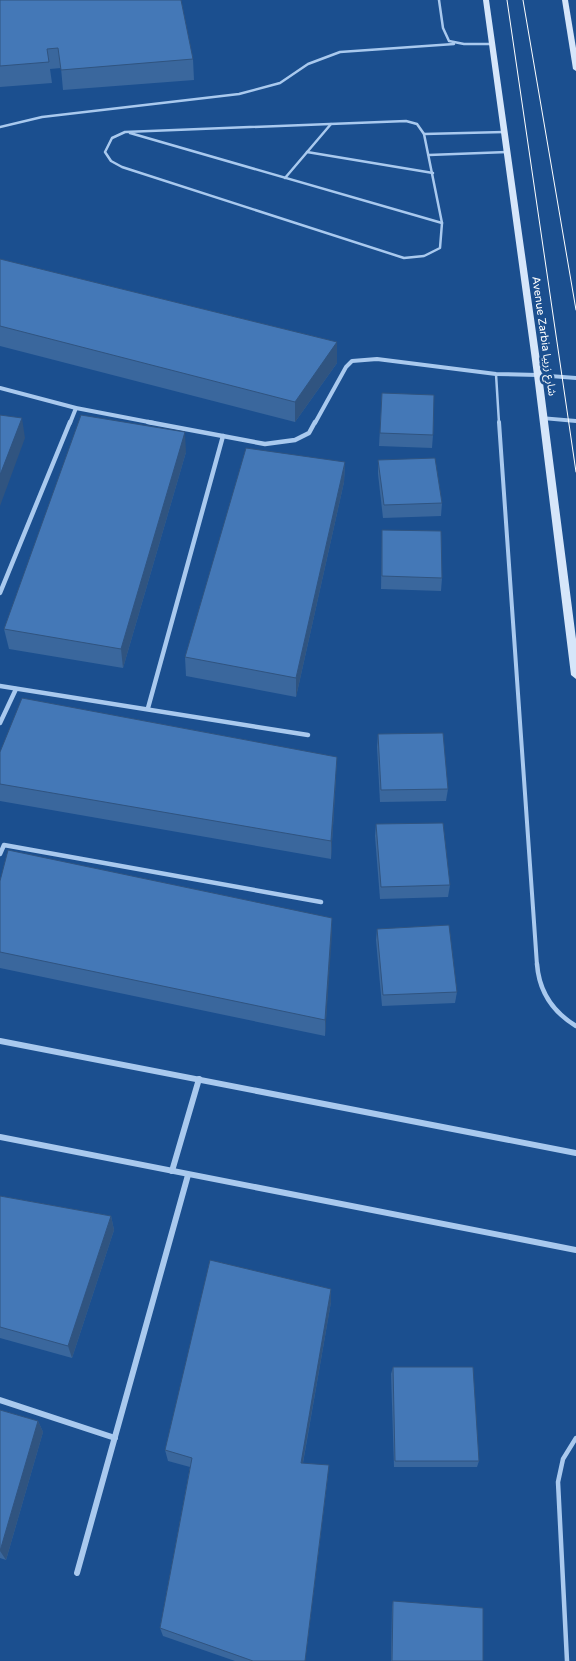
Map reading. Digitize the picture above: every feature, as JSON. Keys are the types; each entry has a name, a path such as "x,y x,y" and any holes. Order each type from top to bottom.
{"main road":[{"name":"Avenue Zarbia شارع زربيا","path":"486,0 538,375 576,675"},
{"path":"565,0 576,69"}],"street":[{"path":"0,388 76,408 265,444 282,444 309,433 346,367 352,362 377,359 496,374 576,378"},
{"path":"0,594 76,408"},
{"path":"543,418 576,421"},
{"path":"148,708 223,436"},
{"path":"0,686 148,708 308,735"},
{"path":"0,723 16,689"},
{"path":"0,854 2,845 321,902"},
{"path":"0,1041 576,1153"},
{"path":"172,1172 199,1079"},
{"path":"0,1137 576,1250"},
{"path":"77,1573 188,1175"},
{"path":"0,1400 115,1438"}],"lane":[{"path":"439,0 444,36 454,44"},
{"path":"0,127 42,117 239,94 280,83 308,64 340,52 454,44 492,44"},
{"path":"406,121 417,124 424,134 442,223 440,248 424,256 404,258 122,167 111,161 105,152 108,141 113,134 125,132 406,121"},
{"path":"285,178 331,124"},
{"path":"125,132 442,223"},
{"path":"424,134 504,132"},
{"path":"307,152 432,173"},
{"path":"429,154 507,152"},
{"path":"496,374 538,973 544,994 558,1015 576,1026"},
{"path":"568,1661 558,1482 563,1459 576,1438"}],"building":[{"path":"0,0 181,0 193,59 61,70 58,48 47,49 49,62 0,66"},
{"path":"0,259 337,342 295,402 0,326"},
{"path":"382,393 434,395 433,435 380,433"},
{"path":"0,415 22,418 0,475"},
{"path":"81,415 185,432 121,649 4,629"},
{"path":"246,448 345,462 296,678 185,657"},
{"path":"435,458 442,503 384,505 378,460"},
{"path":"382,530 441,531 442,578 382,576"},
{"path":"22,698 337,757 331,841 0,784 0,752"},
{"path":"443,733 448,789 381,790 378,734"},
{"path":"443,823 450,885 381,887 376,824"},
{"path":"8,850 332,918 325,1020 0,952 0,881"},
{"path":"449,925 457,992 383,995 377,929"},
{"path":"0,1196 111,1216 68,1346 0,1327"},
{"path":"210,1260 331,1289 301,1463 329,1465 305,1661 253,1661 160,1628 192,1458 165,1450"},
{"path":"393,1367 473,1367 479,1461 395,1461"},
{"path":"0,1410 38,1421 0,1551"},
{"path":"393,1601 483,1608 483,1661 392,1661"}],"tram line":[{"path":"507,0 576,472"},
{"path":"523,0 576,310"}]}
